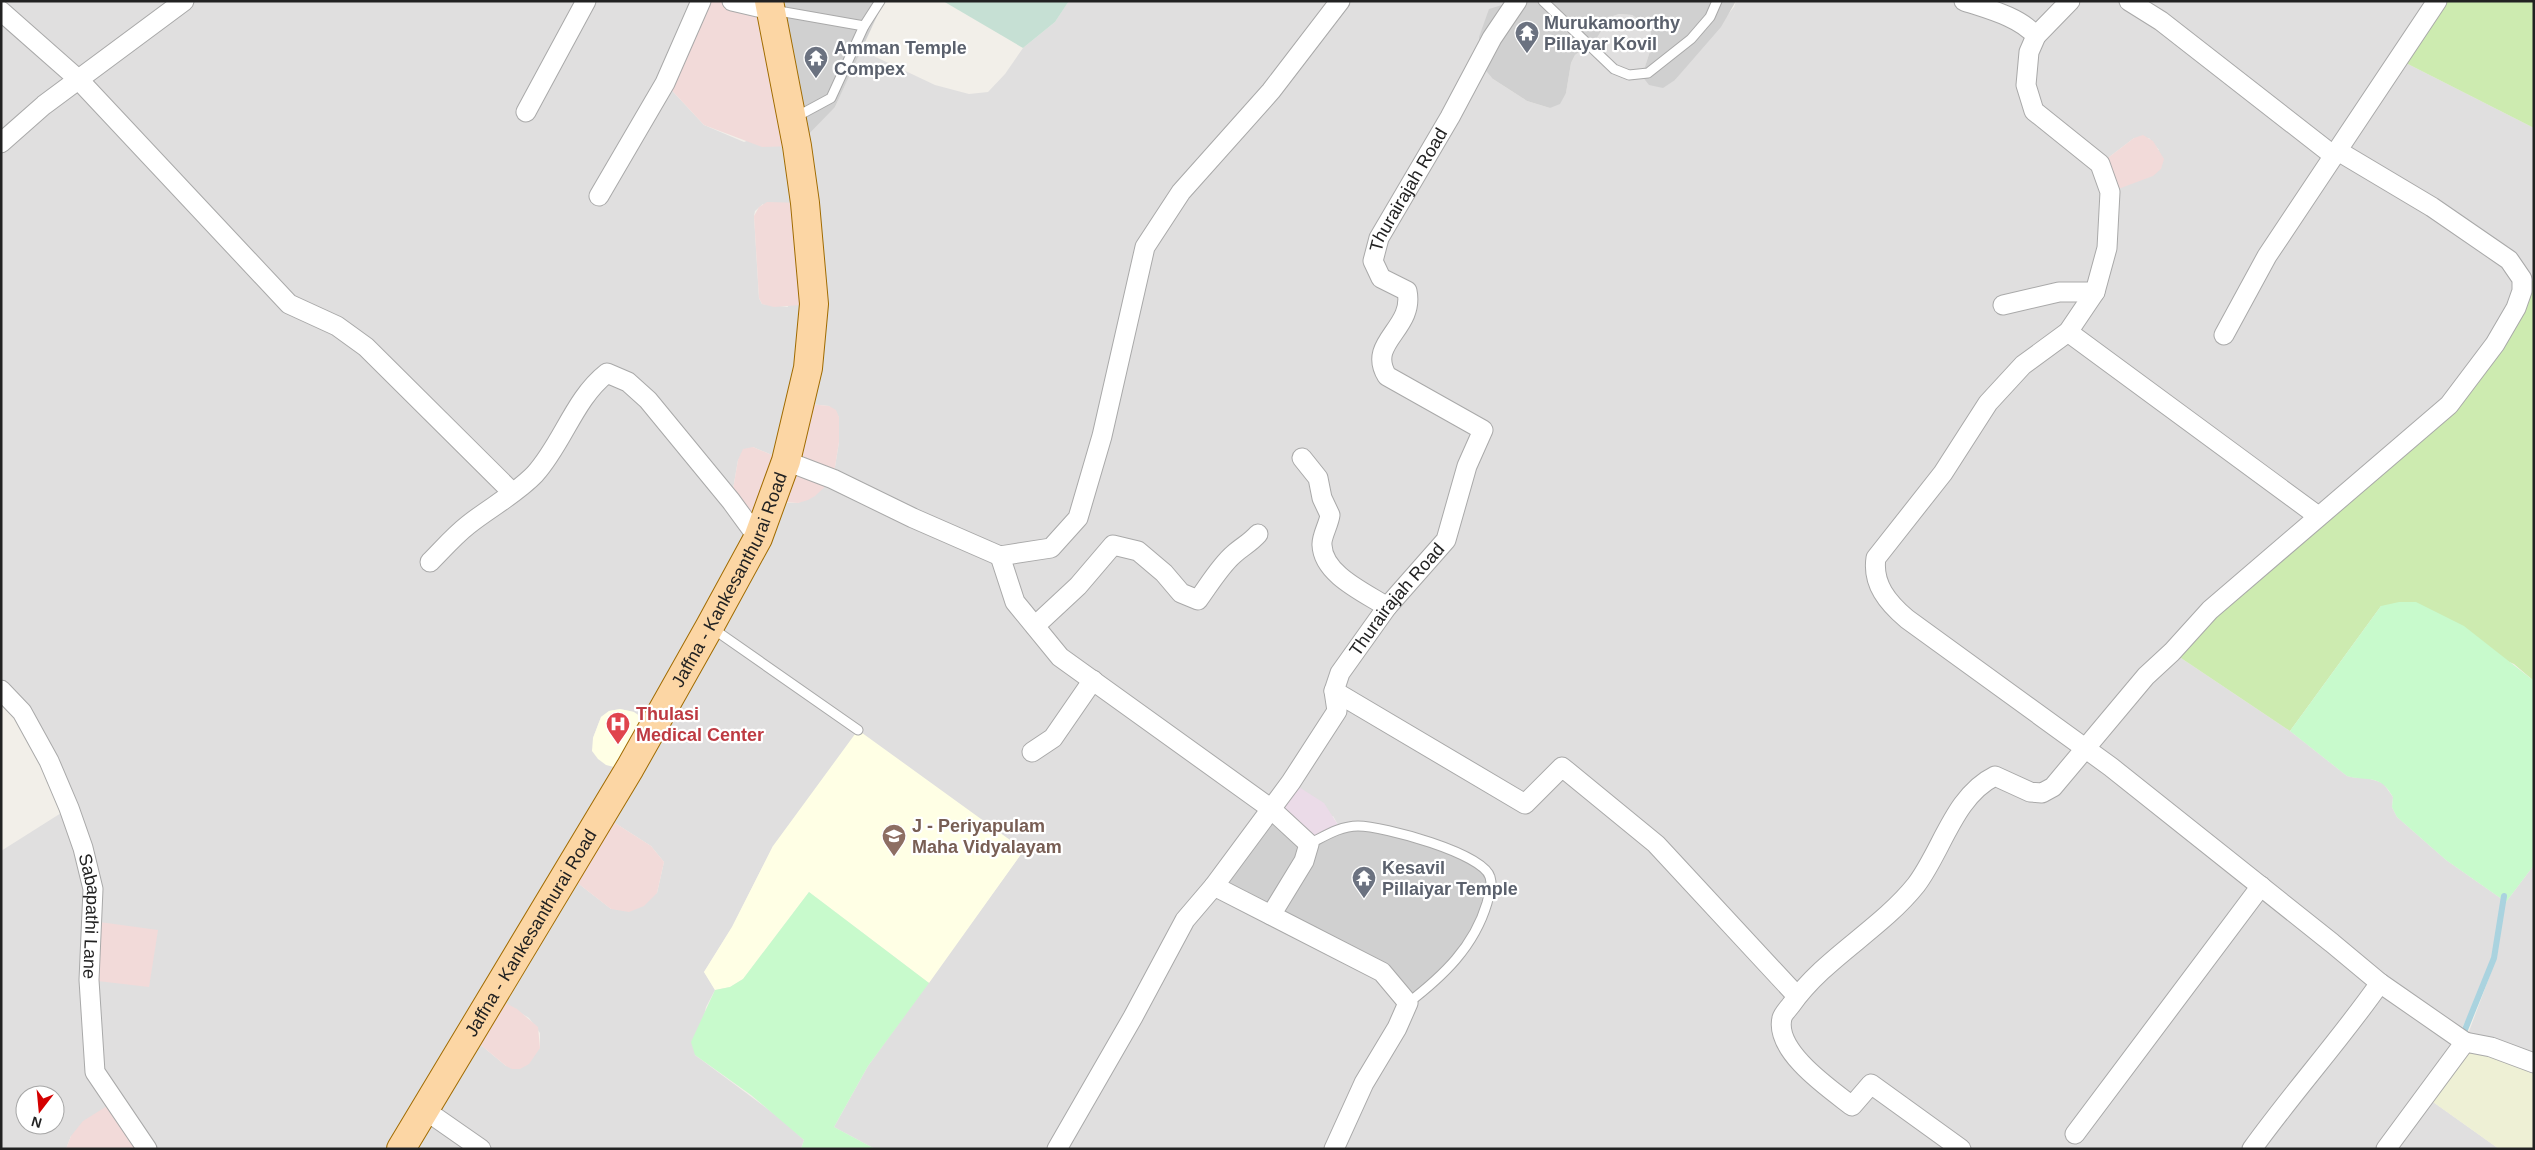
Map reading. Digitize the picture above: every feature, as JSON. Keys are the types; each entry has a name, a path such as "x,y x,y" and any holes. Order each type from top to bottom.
{"main road":[{"name":"Jaffna - Kankesanthurai Road","path":"401,1149 630,768 710,626 758,538 786,461 808,368 814,304 805,202 792,120 770,6"}],"street":[{"path":"1,143 44,105 184,1"},
{"path":"526,112 586,1"},
{"path":"600,196 665,83 701,1"},
{"path":"732,1 770,6"},
{"path":"786,461 833,479 913,518 1000,556 1051,548 1078,518 1102,436 1145,247 1181,192 1271,91 1340,1"},
{"name":"Thurairajah Road","path":"1334,691 1340,673 1387,607 1446,540 1467,466 1482,430 1387,376 1380,365 1381,353 1404,318 1409,302 1406,291 1381,278 1373,261 1379,238 1450,117 1492,38 1517,1"},
{"path":"1964,1 1991,5 2029,27 2036,36"},
{"path":"2070,1 2036,36 2029,52 2026,85 2034,111 2100,164 2110,192 2107,248 2095,292 2068,332 2023,365 1988,403 1943,473 1876,558 1873,573 1890,605 2085,748 2261,886 2380,983 2465,1042 2491,1047 2534,1063"},
{"path":"1961,1149 1871,1084 1852,1106 1799,1061 1784,1037 1782,1018 1797,996 1870,931 1916,884 1944,833 1984,781 1995,776 2030,792 2042,793 2053,787 2146,676 2172,652 2210,610 2449,405 2496,344 2516,308 2522,291 2522,279 2509,260 2432,207 2336,154 2160,21 2129,1"},
{"path":"2224,335 2268,256 2437,1"},
{"path":"1,11 78,79 289,304 337,326 366,346 512,492"},
{"path":"2003,305 2059,292 2095,292"},
{"path":"2068,332 2318,516"},
{"path":"430,562 466,526 532,476 548,459 586,394 596,381 607,373 628,382 648,400 732,501 758,538"},
{"path":"1302,458 1318,478 1322,498 1330,515 1322,545 1338,578 1387,607"},
{"path":"1035,626 1078,586 1113,545 1138,551 1164,574 1181,593 1198,600 1225,564 1236,553 1246,547 1258,534"},
{"path":"1000,556 1015,602 1060,657 1178,744 1270,808 1309,844 1304,862 1271,915"},
{"path":"1032,752 1053,738 1093,680"},
{"name":"Sabapathi Lane","path":"1,690 22,712 48,761 70,808 83,848 93,889 89,980 95,1072 147,1149"},
{"path":"1334,691 1525,804 1562,767 1656,844 1797,996"},
{"path":"1057,1149 1133,1017 1185,920 1214,886 1291,782 1337,710 1334,691"},
{"path":"1214,886 1382,972 1408,1003 1397,1028 1364,1083 1334,1149"},
{"path":"2075,1134 2261,886"},
{"path":"2252,1149 2288,1100 2350,1026 2380,983"},
{"path":"2386,1149 2465,1042"},
{"path":"425,1110 481,1149"}],"lane":[{"path":"792,120 831,98 864,26 880,1"},
{"path":"1543,1 1614,69 1629,75 1648,73 1691,39 1710,18 1717,1"},
{"path":"770,6 864,26"},
{"path":"710,626 858,730"},
{"path":"1309,844 1340,828 1359,826 1422,838 1453,851 1483,867 1490,875 1492,886 1484,913 1473,935 1439,979 1408,1003"}],"shaded area":[{"path":"1,1 701,1 665,83 704,125 744,142 835,107 861,50 935,85 969,94 988,92 1005,74 1023,48 1055,22 1069,1 1515,1 1493,79 1527,101 1550,108 1566,93 1571,63 1575,55 1595,41 1610,17 1619,14 1632,15 1651,28 1651,48 1642,77 1675,80 1734,7 1736,1 2437,1 2400,60 2534,128 2534,281 2522,279 2449,405 2172,652 2290,731 2347,776 2364,777 2383,783 2393,797 2392,807 2397,817 2446,860 2506,902 2534,865 2534,1063 2465,1042 2492,970 2426,1097 2499,1149 875,1149 834,1127 868,1066 1024,850 773,846 732,927 704,972 715,990 706,1007 695,1055 781,1119 804,1140 801,1149 147,1149 71,1136 66,1149 1,1149 1,851 69,808 1,690","holes":["2134,138 2149,138 2159,150 2100,164","763,204 788,307 762,304 759,298 755,211","801,403 829,406 839,417 839,442 833,479 798,503 731,501 738,460 753,447 786,461","620,709 634,712 593,738 601,717 609,711","601,814 651,846 664,862 657,893 611,909 566,874","1333,816 1340,828 1214,885","493,996 529,1018 540,1033 540,1048 506,1066 470,1036"]},
{"path":"701,1 732,1 771,10 797,146 762,147 704,125 665,83"},
{"name":"Amman Temple Compex","path":"769,1 884,1 835,107 797,146"},
{"path":"943,1 1069,1 1055,22 1023,48"},
{"name":"Murukamoorthy Pillayar Kovil","path":"1515,1 1736,1 1721,27 1675,80 1663,88 1649,85 1642,76 1651,48 1651,28 1632,15 1619,14 1610,17 1595,41 1575,55 1571,63 1566,93 1560,104 1550,108 1527,101 1493,79 1482,66 1479,54 1479,37 1489,9"},
{"path":"2143,135 2153,141 2164,159 2161,169 2153,176 2110,192 2100,164 2134,138"},
{"path":"767,202 805,203 814,304 774,307 762,304 759,298 754,216 759,207"},
{"path":"800,403 829,406 836,410 839,417 839,442 833,479 808,500 798,503 772,501 758,538 731,501 738,460 743,449 753,447 786,461"},
{"name":"Thulasi Medical Center","path":"620,709 634,712 654,726 618,768 606,765 592,751 593,738 601,717 609,711"},
{"name":"J - Periyapulam Maha Vidyalayam","path":"858,730 1024,850 929,983 809,892 743,979 730,987 715,990 704,972 732,927 773,846"},
{"path":"1291,782 1324,803 1340,828 1309,844 1270,808"},
{"name":"Kesavil Pillaiyar Temple","path":"1270,808 1309,844 1359,826 1422,838 1483,867 1492,886 1460,955 1408,1003 1397,988 1214,886"},
{"path":"601,814 651,846 664,862 657,893 644,906 629,912 611,909 566,874"},
{"path":"92,921 158,930 149,987 89,980"},
{"path":"493,996 517,1009 538,1027 540,1048 529,1064 520,1069 512,1069 506,1066 470,1036"},
{"path":"2465,1042 2534,1063 2534,1149 2499,1149 2426,1097"},
{"path":"115,1101 147,1149 66,1149 71,1136 83,1121"}],"green space":[{"path":"2437,1 2534,1 2534,128 2400,60"},
{"path":"2522,279 2534,281 2534,681 2514,664 2381,606 2290,731 2172,652 2449,405"},
{"path":"2399,602 2416,602 2464,626 2534,681 2534,865 2506,902 2446,860 2397,817 2392,807 2393,797 2383,784 2378,781 2347,776 2290,731 2381,606"},
{"path":"809,892 929,983 868,1066 834,1127 875,1149 801,1149 804,1140 751,1095 695,1055 691,1042 715,990 730,987 743,979"}],"waterway":[{"path":"2462,1037 2494,958 2504,896"}],"place":[{"name":"Murukamoorthy Pillayar Kovil","path":"1527,54"},
{"name":"Amman Temple Compex","path":"816,79"},
{"name":"Thulasi Medical Center","path":"618,745"},
{"name":"J - Periyapulam Maha Vidyalayam","path":"894,857"},
{"name":"Kesavil Pillaiyar Temple","path":"1364,899"}]}
